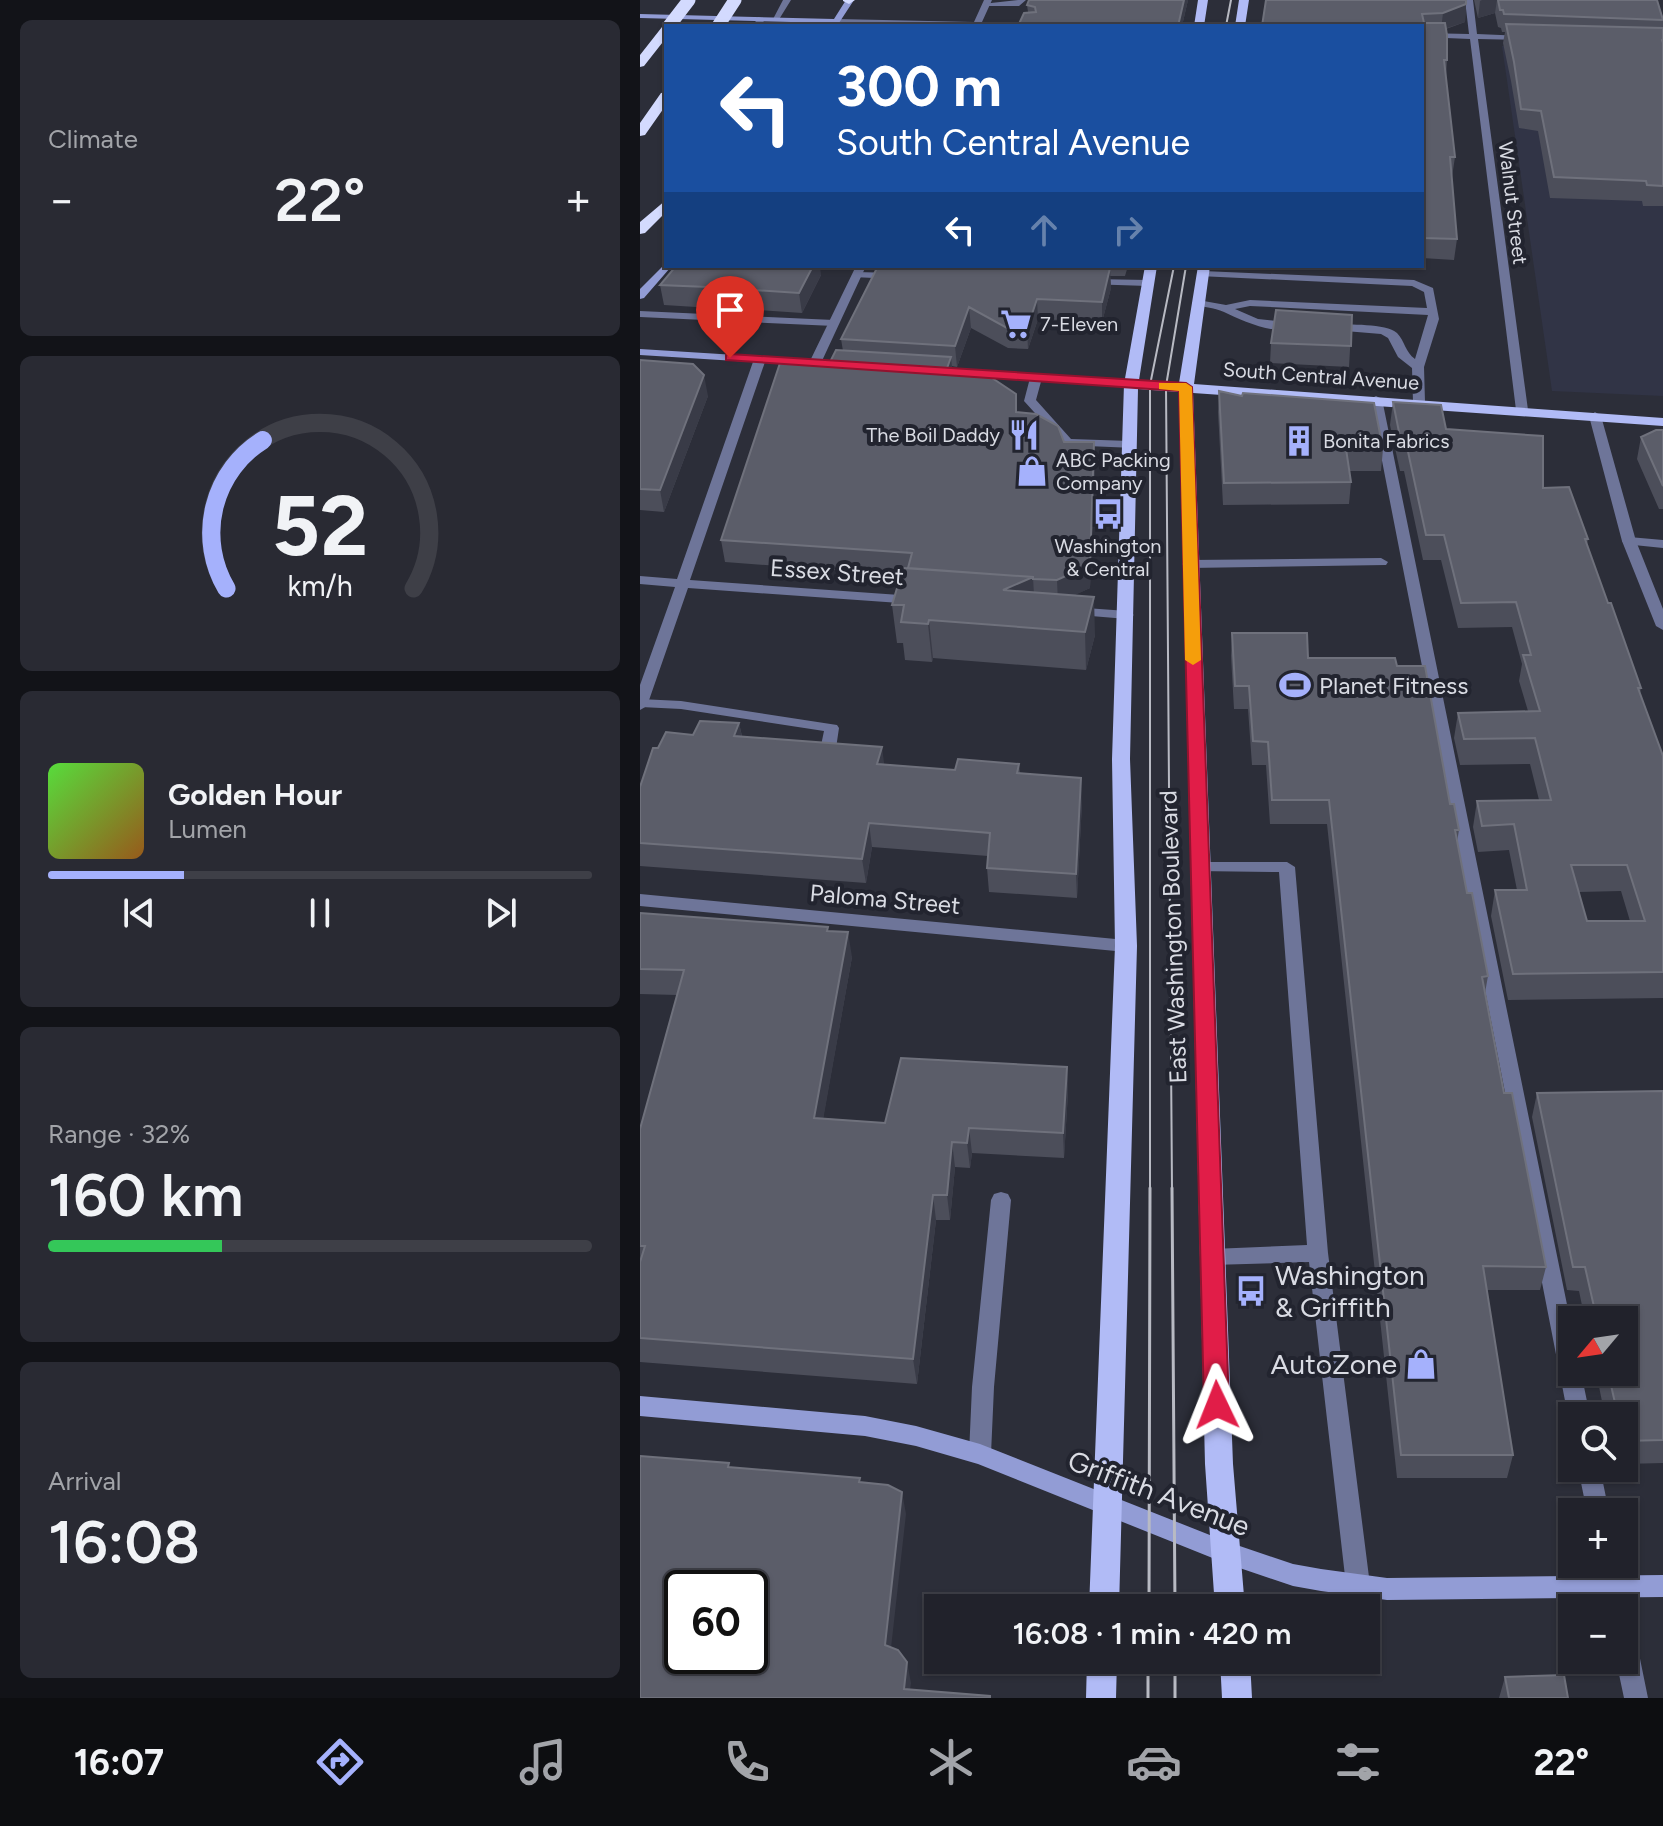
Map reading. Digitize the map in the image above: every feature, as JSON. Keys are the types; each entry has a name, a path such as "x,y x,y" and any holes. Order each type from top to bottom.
{"highway":[{"path":"671,24 689,0"},
{"path":"719,24 735,0"},
{"path":"640,63 664,33"},
{"path":"640,132 664,99"},
{"path":"640,230 664,206"}],"main road":[{"path":"640,16 759,22 775,19 835,24 849,0"},
{"path":"1199,24 1203,0"},
{"path":"1240,24 1244,0"},
{"path":"640,296 664,268"},
{"name":"East Washington Boulevard","path":"1105,1594 1126,946 1121,759 1131,384 1151,268"},
{"name":"East Washington Boulevard","path":"1203,270 1186,387 1189,564 1202,867 1219,1464 1229,1594"},
{"path":"640,352 862,366"},
{"name":"South Central Avenue","path":"925,370 1419,402 1663,422"},
{"name":"Griffith Avenue","path":"640,1406 865,1426 916,1436 980,1454 1225,1552 1293,1575 1387,1589 1663,1586"},
{"path":"1101,1698 1102,1674"},
{"path":"1236,1674 1237,1698"}],"street":[{"path":"775,19 787,0"},
{"path":"976,24 987,2 1019,4 1022,0"},
{"name":"Walnut Street","path":"1469,0 1522,410"},
{"path":"1424,35 1541,39"},
{"path":"1203,270 1252,276 1414,283 1429,290 1434,315 1418,367 1419,402"},
{"path":"815,363 859,271 913,277"},
{"path":"1250,303 1252,276"},
{"path":"1084,282 1148,283"},
{"path":"1198,303 1226,308 1250,303 1434,315"},
{"path":"1226,308 1237,317 1257,323 1301,326"},
{"path":"1384,331 1398,324 1408,311"},
{"path":"640,314 834,323"},
{"path":"1314,327 1384,331 1393,336 1402,355 1418,367"},
{"path":"760,359 640,704 681,705 832,728 827,755"},
{"path":"1036,378 1030,401 1068,442 1130,445"},
{"path":"1376,399 1576,1402"},
{"path":"1595,416 1629,541 1663,626"},
{"path":"1629,541 1663,544"},
{"path":"1189,564 1381,562"},
{"name":"Essex Street","path":"640,580 935,601"},
{"path":"1062,610 1127,615"},
{"path":"1202,867 1287,867 1318,1253 1358,1585"},
{"name":"Paloma Street","path":"640,900 1126,946"},
{"path":"980,1454 983,1387 1001,1200"},
{"path":"1212,1257 1318,1253"},
{"path":"1631,1674 1636,1698"}],"shaded area":[{"path":"1502,46 1663,51 1663,396 1552,391"}],"building":[{"path":"1029,0 1184,0 1178,24 1019,24 1024,13 1036,12 1035,7 1027,5"},
{"path":"1266,0 1466,0 1466,4 1443,13 1422,14 1424,23 1445,23 1447,35 1447,60 1444,60 1455,157 1450,157 1457,239 1424,238 1424,24 1262,24"},
{"path":"1498,0 1657,0 1663,20 1504,14"},
{"path":"1506,24 1663,28 1663,186 1647,185 1646,181 1554,177 1541,111 1521,109"},
{"path":"674,268 812,268 799,293 754,290 739,279 721,278 708,287 660,285"},
{"path":"877,268 1110,268 1102,302 1037,299 1027,329 1007,328 969,307 955,346 841,339"},
{"path":"1276,310 1352,315 1351,346 1271,343"},
{"path":"836,350 951,357 945,374 989,376 1016,394 1016,412 1036,414 1058,426 1064,442 1094,442 1090,565 1057,580 1033,579 908,568 912,553 721,540 780,363 828,366"},
{"path":"640,360 693,364 704,375 660,490 640,489"},
{"name":"Bonita Fabrics","path":"1219,391 1242,396 1243,393 1374,403 1383,449 1346,449 1351,482 1224,483"},
{"path":"1393,402 1441,405 1446,429 1543,436 1543,488 1569,487 1663,756 1663,972 1513,974 1495,890 1527,890 1514,824 1482,826 1477,801 1551,800 1535,738 1464,739 1458,713 1540,711 1523,655 1531,655 1516,602 1461,603 1444,535 1426,535 1407,447 1402,447","holes":["1571,865 1627,865 1645,921 1587,921"]},
{"path":"1663,430 1663,486 1641,437"},
{"path":"903,568 1033,577 1003,590 1094,597 1085,632 929,620 928,624 901,622 904,605 892,605"},
{"path":"1232,633 1307,633 1308,658 1395,658 1397,666 1425,666 1450,804 1454,804 1459,830 1455,830 1467,893 1472,893 1488,976 1482,977 1504,1093 1512,1093 1546,1267 1483,1266 1513,1455 1401,1455 1329,800 1272,800 1268,742 1253,741 1249,686 1235,686"},
{"path":"700,721 739,723 734,736 882,747 877,764 955,770 958,759 1019,764 1017,773 1081,778 1076,874 987,868 990,833 869,823 862,859 640,843 640,787 653,748 658,748 666,732 693,735"},
{"path":"640,913 828,927 827,931 848,932 814,1118 885,1123 901,1058 1067,1067 1063,1133 969,1128 967,1143 952,1142 947,1195 933,1195 913,1359 640,1338 640,1262 645,1246 640,1246 640,1129 684,970 640,969"},
{"path":"1663,1091 1663,1440 1638,1441 1638,1402 1615,1402 1611,1386 1638,1386 1638,1306 1594,1306 1585,1267 1573,1267 1537,1093"},
{"path":"640,1456 860,1478 859,1482 888,1485 902,1492 885,1645 898,1650 907,1662 904,1689 990,1698 640,1698"},
{"path":"1564,1675 1568,1698 1509,1698 1505,1677"}],"tram line":[{"path":"1226,24 1231,0"},
{"path":"1150,1188 1150,385 1174,268"},
{"path":"1172,1190 1166,386 1186,268"},
{"path":"1149,1594 1150,1188"},
{"path":"1172,1188 1175,1594"},
{"path":"1148,1674 1148,1698"},
{"path":"1175,1674 1175,1698"}],"slow traffic":[{"path":"1163,386 1186,387 1193,660"}],"place":[{"name":"7-Eleven","path":"1016,324"},
{"name":"The Boil Daddy","path":"1024,435"},
{"name":"Bonita Fabrics","path":"1299,441"},
{"name":"ABC Packing Company","path":"1032,471"},
{"name":"Washington & Central","path":"1108,514"},
{"name":"Planet Fitness","path":"1295,685"},
{"name":"Washington & Griffith","path":"1251,1291"},
{"name":"AutoZone","path":"1421,1364"}],"route":[{"path":"730,358 1186,387 1189,578 1202,867 1217,1405"}]}
